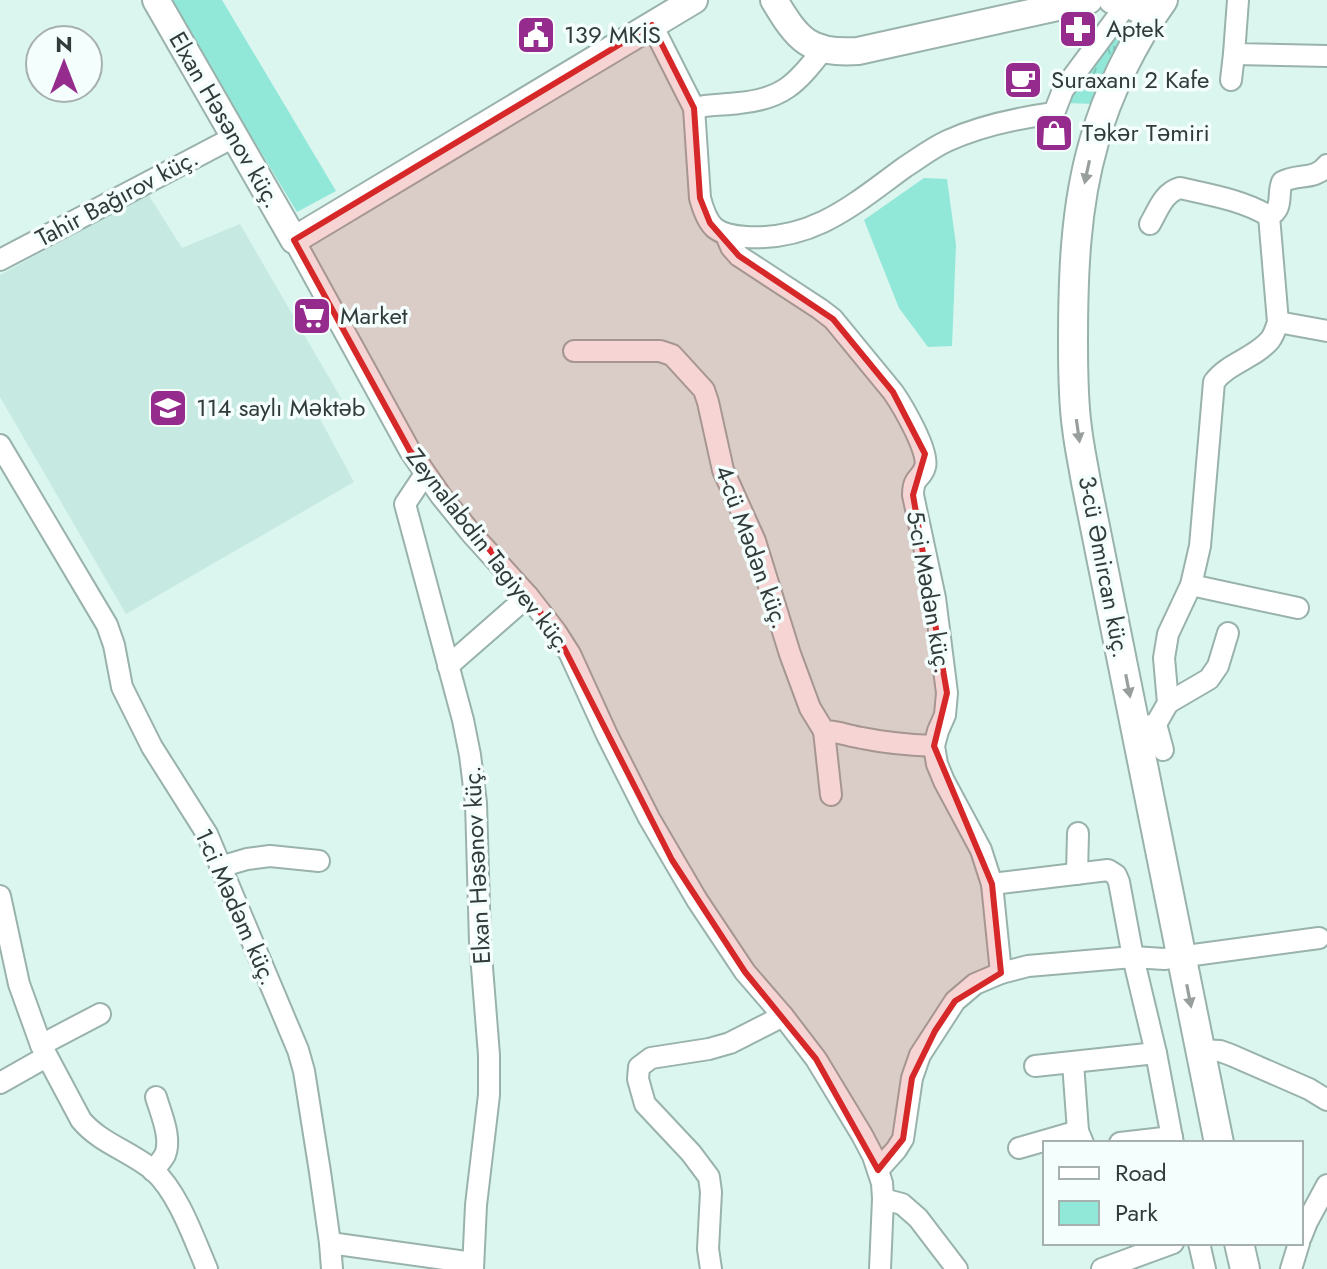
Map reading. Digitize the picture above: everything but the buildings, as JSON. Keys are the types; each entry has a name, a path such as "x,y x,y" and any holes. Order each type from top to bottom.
{"main road":[{"name":"3-cü Əmircan küç.","path":"1139,5 1135,45 1093,144 1083,189 1073,297 1073,370 1077,426 1146,726 1182,956 1219,1141"},
{"path":"1239,1245 1245,1269"}],"street":[{"name":"Elxan Həsənov küç.","path":"156,0 294,240"},
{"path":"294,240 694,0"},
{"path":"774,0 801,37 822,51 840,53 1089,0"},
{"path":"1231,80 1238,0"},
{"path":"726,235 758,237 818,225 841,213 946,141 973,131 1054,113 1063,90 1139,5"},
{"path":"652,25 694,108 741,103 775,95 792,86 822,51"},
{"path":"1234,54 1327,56"},
{"name":"5-ci Mədən küç.","path":"694,108 700,198 710,223 726,235 739,256 833,319 893,392 925,454 926,467 913,484 913,495 935,598 947,693 945,715 934,746"},
{"name":"Tahir Bağırov küç.","path":"0,260 234,137"},
{"path":"1269,216 1280,205 1282,182 1321,173 1327,165"},
{"path":"1150,224 1164,199 1180,188 1254,207 1269,216"},
{"path":"1168,703 1164,658 1168,634 1191,585 1200,546 1214,382 1221,373 1272,338 1278,322 1269,216"},
{"name":"Zeynalabdin Tagiyev küç.","path":"294,240 410,451 471,533 547,619 570,654 607,735 672,860 745,972 816,1059 862,1135 882,1183 880,1269"},
{"path":"1278,322 1327,331"},
{"name":"4-cü Mədən küç.","path":"574,351 660,351 672,355 704,390 723,470 755,541 810,708 824,731"},
{"name":"1-ci Mədəm küç.","path":"0,445 107,625 122,687 152,747 207,834 298,1050 332,1269"},
{"name":"Elxan Həsənov küç.","path":"425,474 405,504 463,720 476,803 489,1095 476,1205 473,1266"},
{"path":"1191,585 1298,608"},
{"path":"448,666 528,596"},
{"path":"1163,750 1146,726 1168,703 1209,679 1218,666 1228,633"},
{"path":"831,795 824,731 903,745 934,746 944,781 981,850 992,884 1001,973"},
{"path":"1077,874 1078,833"},
{"path":"220,867 270,856 319,861"},
{"path":"992,884 1108,870 1116,875 1173,1140"},
{"path":"0,896 19,984 44,1051 87,1128 153,1171 163,1181 207,1269"},
{"path":"878,1170 903,1139 912,1078 920,1055 955,1001 975,984 1028,966 1133,957 1164,959 1319,938"},
{"path":"0,1083 100,1014"},
{"path":"711,1269 708,1249 709,1177 645,1104 638,1079 639,1067 651,1058 730,1043 783,1016"},
{"path":"1200,1050 1231,1055 1327,1100"},
{"path":"1035,1066 1156,1053"},
{"path":"1058,1141 1080,1137 1073,1063"},
{"path":"153,1171 167,1146 156,1097"},
{"path":"1019,1148 1043,1144"},
{"path":"1303,1232 1327,1185"},
{"path":"883,1199 902,1204 918,1218 957,1269"},
{"path":"330,1243 473,1266"},
{"path":"1102,1269 1168,1245"},
{"path":"1199,1245 1205,1269"},
{"path":"1291,1269 1298,1245"}],"highlighted area":[{"path":"652,25 694,108 700,198 710,223 739,256 833,319 893,392 925,454 913,495 947,693 934,746 992,884 1001,973 955,1001 935,1031 912,1078 903,1139 878,1170 816,1059 745,972 672,860 556,632 410,451 294,240"}],"shaded area":[{"name":"114 saylı Məktəb","path":"148,194 182,248 240,224 342,400 319,417 354,482 126,614 0,397 0,275"}],"green space":[{"path":"169,0 222,0 336,191 297,212"},
{"path":"1123,21 1134,30 1095,104 1067,103"},
{"path":"924,178 947,179 956,245 952,346 928,347 899,308 864,220"}],"place":[{"name":"Aptek","path":"1078,29"},
{"name":"139 MKİS","path":"536,35"},
{"name":"Suraxanı 2 Kafe","path":"1023,80"},
{"name":"Təkər Təmiri","path":"1054,133"},
{"name":"Market","path":"312,316"},
{"name":"114 saylı Məktəb","path":"168,408"}]}
